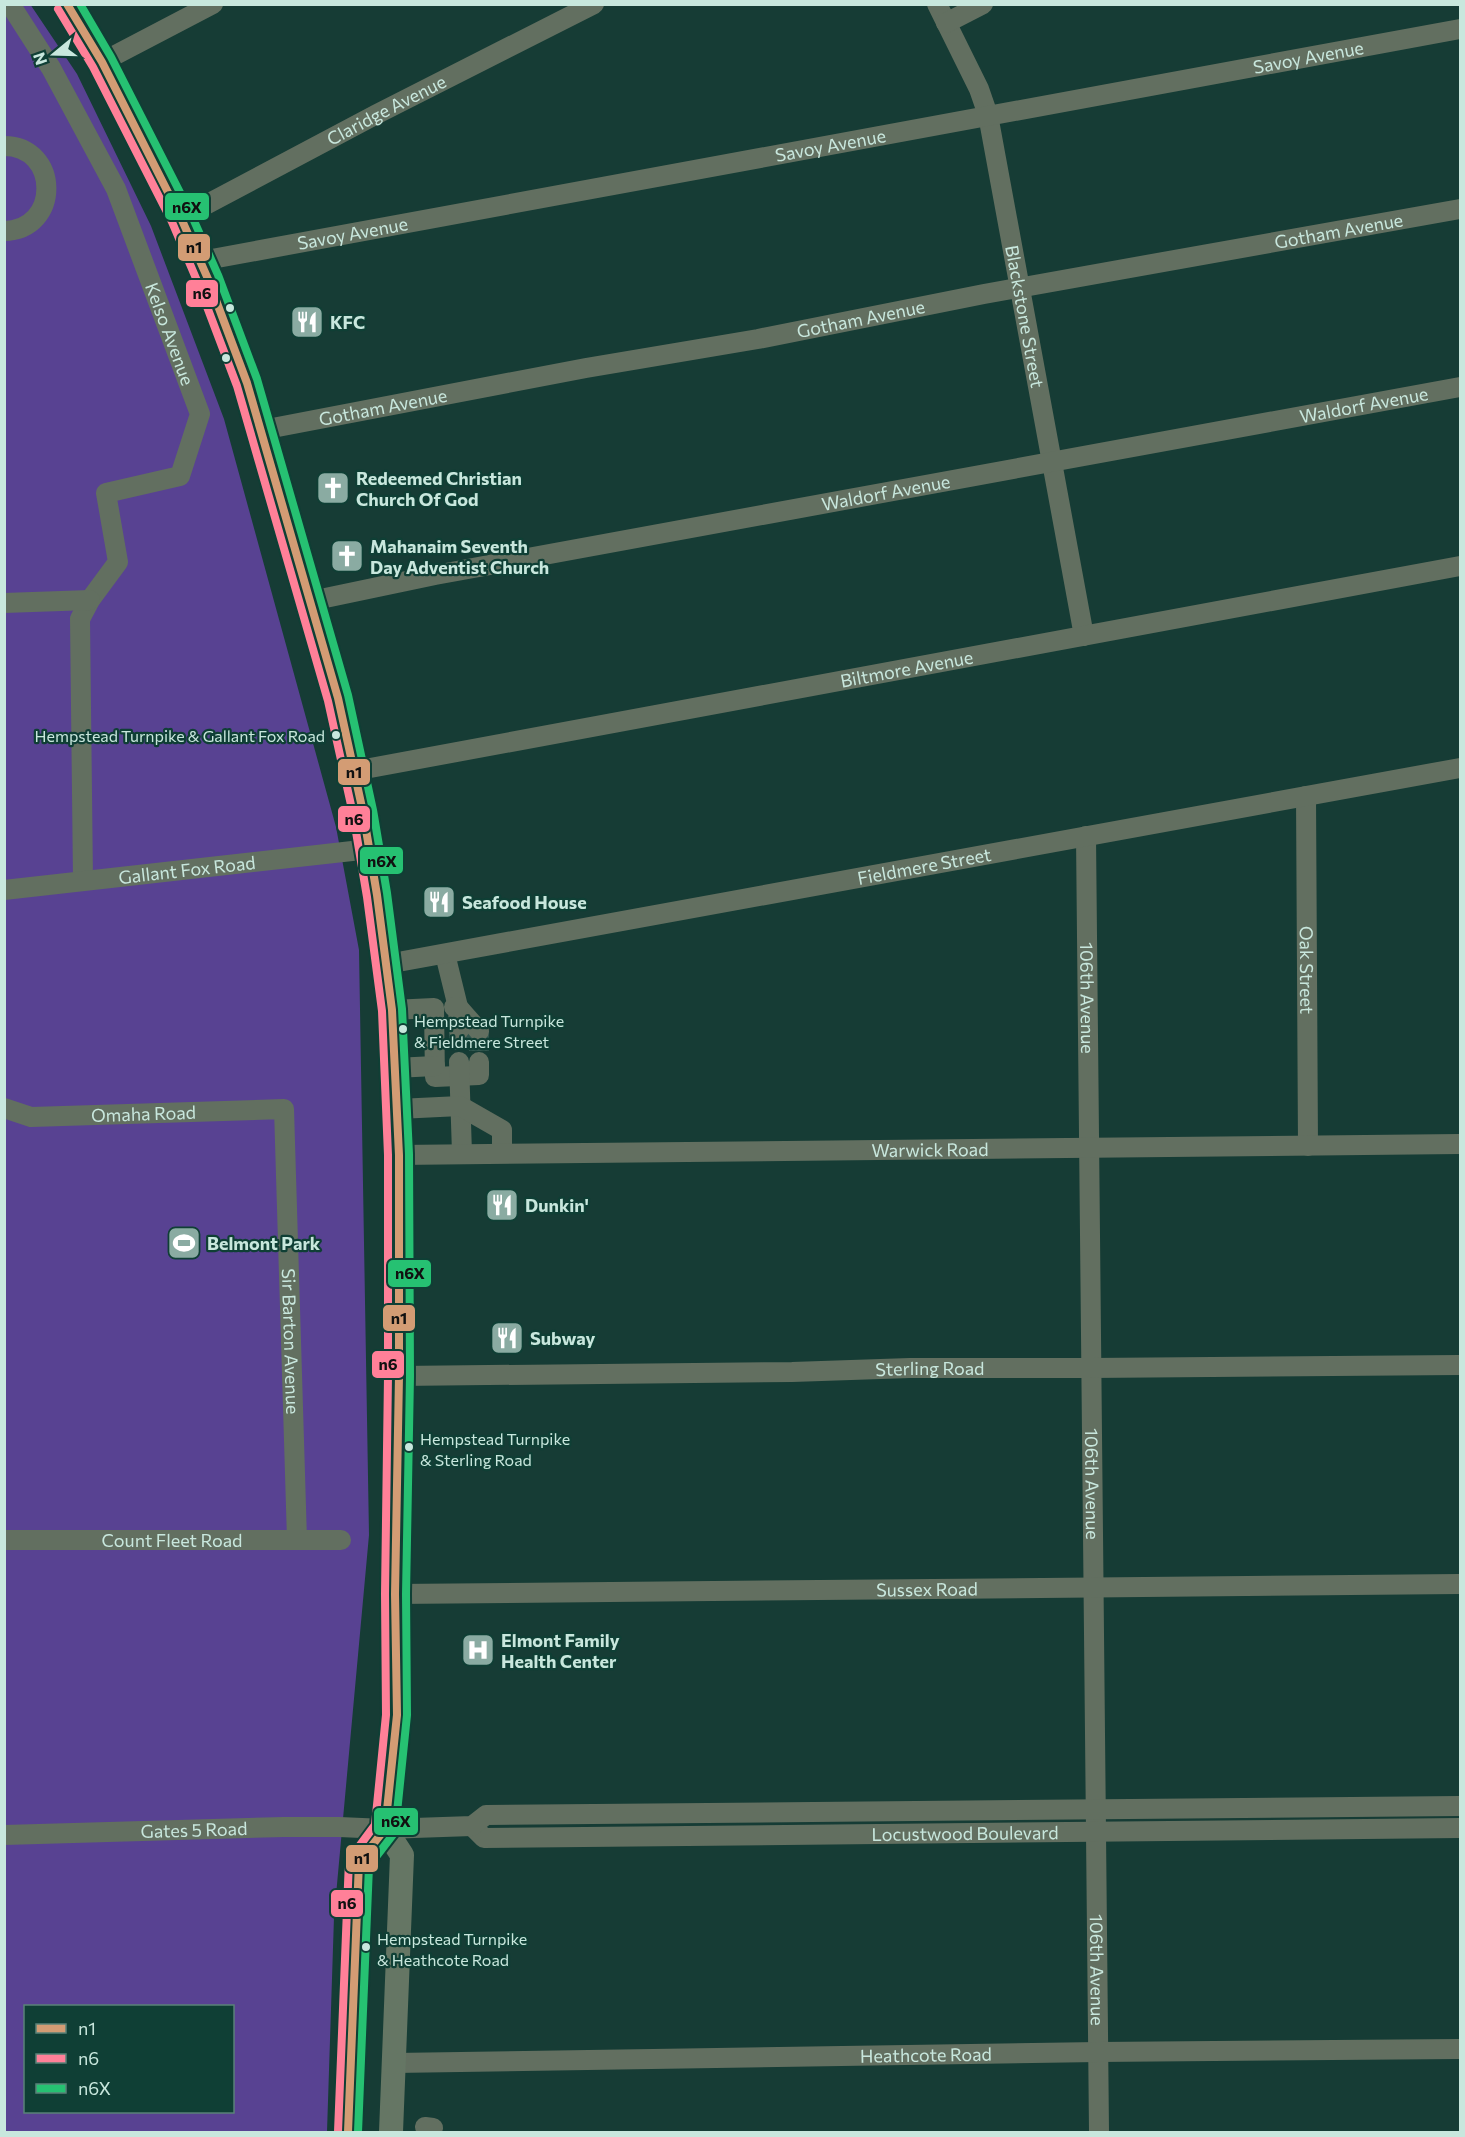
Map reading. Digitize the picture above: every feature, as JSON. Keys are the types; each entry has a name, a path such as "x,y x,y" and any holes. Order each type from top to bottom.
{"main road":[{"path":"67,4 102,62 182,218 245,375 338,698 370,849 387,964 392,1010 399,1155 399,1376 395,1594 398,1715 385,1829 359,1862 348,2133"},
{"path":"385,1829 402,1855 391,2133"}],"street":[{"name":"Kelso Avenue","path":"10,4 51,68 116,189 200,414 180,476 106,493 118,562 90,600 80,619 82,880"},
{"path":"102,62 213,4"},
{"name":"Claridge Avenue","path":"182,218 377,114 594,4"},
{"name":"Blackstone Street","path":"937,4 980,89 988,115 1084,636"},
{"path":"946,23 983,4"},
{"name":"Savoy Avenue","path":"201,261 1461,29"},
{"path":"4,146 23,149 34,157 47,181 47,194 44,207 36,218 25,226 12,231 4,231"},
{"name":"Gotham Avenue","path":"262,430 586,368 758,339 984,294 1461,209"},
{"name":"Waldorf Avenue","path":"311,601 435,575 1461,387"},
{"name":"Biltmore Avenue","path":"354,771 1461,566"},
{"path":"4,603 90,600"},
{"name":"Fieldmere Street","path":"387,964 1461,768"},
{"name":"Oak Street","path":"1306,795 1308,1146"},
{"name":"106th Avenue","path":"1086,836 1099,2133"},
{"name":"Gallant Fox Road","path":"4,890 370,849"},
{"path":"445,954 458,1007 459,1030"},
{"path":"392,1010 458,1007"},
{"path":"458,1007 479,1031"},
{"path":"434,1008 435,1077 459,1069 479,1075 479,1062"},
{"path":"395,1068 435,1066"},
{"path":"459,1069 462,1153"},
{"path":"398,1109 460,1106 502,1131 502,1153"},
{"name":"Omaha Road","path":"4,1108 31,1117 284,1109"},
{"name":"Sir Barton Avenue","path":"284,1109 297,1540"},
{"name":"Warwick Road","path":"399,1155 1461,1144"},
{"name":"Sterling Road","path":"399,1376 792,1372 910,1368 1461,1365"},
{"name":"Count Fleet Road","path":"4,1540 341,1540"},
{"name":"Sussex Road","path":"395,1594 1461,1584"},
{"name":"Locustwood Boulevard","path":"385,1829 472,1826 486,1815 1461,1806"},
{"path":"1425,1807 1425,1828"},
{"path":"743,1813 743,1835"},
{"name":"Locustwood Boulevard","path":"472,1826 484,1838 1461,1828"},
{"name":"Gates 5 Road","path":"4,1834 284,1827 385,1829"},
{"name":"Heathcote Road","path":"394,2063 1461,2049"}],"shaded area":[{"name":"Belmont Park","path":"30,4 77,74 151,226 224,419 336,827 359,950 369,1535 334,1917 327,2132 5,2132 4,5"}],"tunnel":[{"path":"459,1030 459,1062"},
{"path":"479,1031 479,1062"}],"transit line":[{"name":"n1","path":"67,4 102,62 181,218 208,279 247,383 338,698 363,812 377,895 392,1010 399,1155 399,1376 395,1594 397,1715 385,1829 359,1862 348,2132"},
{"name":"n6X","path":"80,4 111,57 191,214 218,275 257,379 348,695 373,810 387,893 402,1009 409,1154 407,1715 395,1832 369,1866 358,2132"},
{"name":"n6","path":"58,9 93,67 172,222 237,386 328,701 353,814 367,897 382,1011 388,1155 386,1715 375,1825 349,1860 338,2132"}],"place":[{"name":"KFC","path":"307,322"},
{"name":"Redeemed Christian Church Of God","path":"333,488"},
{"name":"Mahanaim Seventh Day Adventist Church","path":"347,556"},
{"name":"Hempstead Turnpike & Gallant Fox Road","path":"336,735"},
{"name":"Seafood House","path":"439,902"},
{"name":"Hempstead Turnpike & Fieldmere Street","path":"403,1029"},
{"name":"Dunkin'","path":"502,1205"},
{"name":"Belmont Park","path":"184,1243"},
{"name":"Subway","path":"507,1338"},
{"name":"Hempstead Turnpike & Sterling Road","path":"409,1447"},
{"name":"Elmont Family Health Center","path":"478,1650"},
{"name":"Hempstead Turnpike & Heathcote Road","path":"366,1947"}]}
